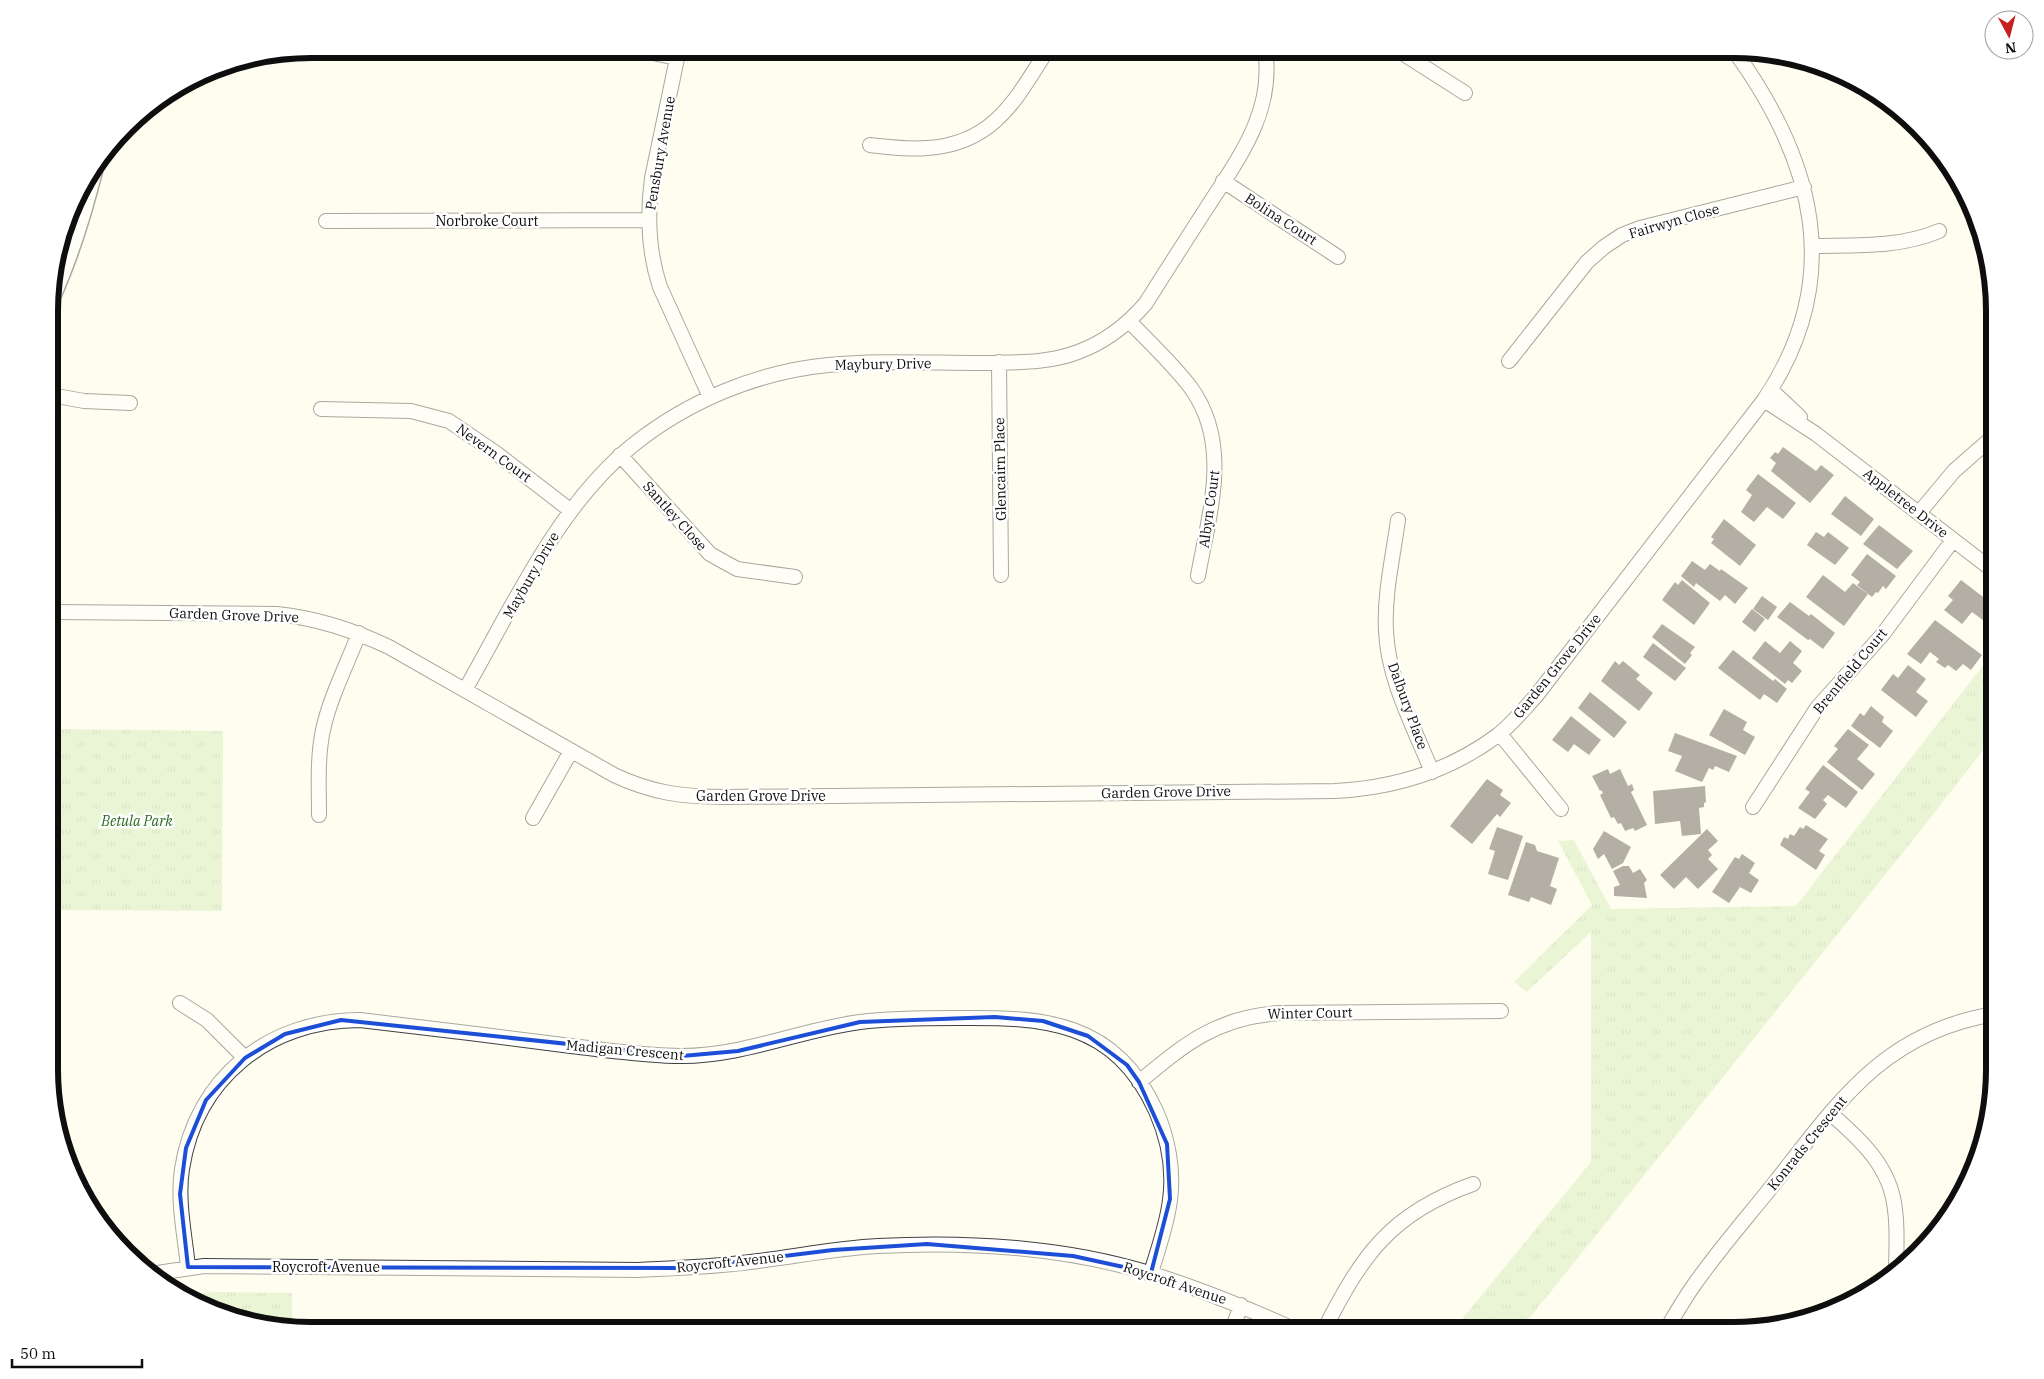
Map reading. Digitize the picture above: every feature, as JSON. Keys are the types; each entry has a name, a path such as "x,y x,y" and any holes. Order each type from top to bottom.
{"street":[{"name":"Pensbury Avenue","path":"677,58 652,178 649,220 655,271 710,397"},
{"path":"870,145 926,149 940,147 972,137 999,119 1011,105 1042,58"},
{"name":"Maybury Drive","path":"465,690 537,563 570,510 620,455 665,422 710,397 772,375 820,366 853,364 1044,361 1078,352 1105,339 1129,321 1146,302 1253,134 1259,117 1266,77 1265,58"},
{"path":"1410,58 1465,93"},
{"name":"Garden Grove Drive","path":"58,611 277,614 310,618 359,633 389,647 571,751 633,784 653,791 698,797 1335,791 1386,786 1410,780 1432,772 1474,751 1500,734 1536,696 1768,395 1795,345 1804,319 1812,272 1810,220 1804,187 1782,129 1763,94 1739,58"},
{"name":"Bolina Court","path":"1223,182 1338,257"},
{"path":"60,275 79,226 90,186"},
{"name":"Fairwyn Close","path":"1509,361 1587,262 1604,246 1622,235 1640,228 1804,187"},
{"name":"Norbroke Court","path":"326,221 649,220"},
{"path":"1812,246 1905,242 1939,231"},
{"name":"Albyn Court","path":"1129,321 1190,387 1200,402 1212,435 1216,469 1198,576"},
{"name":"Glencairn Place","path":"999,362 1001,575"},
{"name":"Appletree Drive","path":"1768,395 1986,565"},
{"path":"58,396 84,401 130,403"},
{"name":"Nevern Court","path":"321,409 411,411 449,421 496,453 570,510"},
{"path":"1919,513 1954,471 1986,443"},
{"name":"Santley Close","path":"620,455 710,554 738,569 795,577"},
{"name":"Dalbury Place","path":"1398,520 1386,609 1388,651 1400,694 1432,772"},
{"name":"Brentfield Court","path":"1753,807 1817,708 1883,634 1953,540"},
{"path":"319,815 319,770 323,730 359,633"},
{"path":"1500,734 1561,809"},
{"path":"533,818 571,751"},
{"path":"180,1003 207,1020 245,1058"},
{"name":"Winter Court","path":"1139,1082 1206,1031 1248,1016 1279,1013 1502,1011"},
{"name":"Konrads Crescent","path":"1671,1322 1693,1286 1830,1113 1870,1071 1894,1053 1947,1025 1968,1018 1986,1015"},
{"name":"Madigan Crescent","path":"188,1268 180,1194 186,1148 194,1124 206,1100 221,1080 245,1058 285,1034 324,1022 341,1020 384,1023 626,1052 682,1056 738,1051 824,1029 860,1022 916,1018 994,1017 1022,1018 1065,1026 1088,1036 1111,1051 1127,1065 1152,1102 1162,1124 1167,1144 1171,1178 1170,1199 1151,1273"},
{"path":"1830,1113 1868,1147 1890,1185 1895,1210 1896,1262"},
{"path":"1329,1322 1364,1260 1387,1233 1410,1214 1429,1202 1473,1184"},
{"name":"Roycroft Avenue","path":"161,1272 188,1268 314,1266 628,1270 688,1268 758,1262 840,1249 926,1244 994,1247 1074,1256 1151,1273 1241,1305 1278,1322"},
{"path":"1235,1322 1241,1305"}],"highlighted area":[{"path":"995,1017 1043,1021 1088,1036 1127,1065 1139,1082 1167,1144 1170,1199 1151,1273 1073,1256 927,1244 833,1250 688,1268 188,1267 180,1194 186,1148 206,1100 245,1058 285,1034 341,1020 682,1056 738,1051 860,1022"}],"green space":[{"path":"1986,662 1986,747 1917,835 1526,1322 1460,1322 1591,1162 1591,932 1527,992 1514,982 1592,905 1558,841 1574,840 1611,909 1796,906"},
{"name":"Betula Park","path":"58,729 223,731 222,911 58,910"},
{"path":"215,1292 292,1293 292,1321 245,1313 196,1294"}],"building":[{"path":"1783,447 1816,471 1821,465 1834,475 1810,503 1771,471 1776,463 1770,458 1775,452 1778,454"},
{"path":"1758,474 1796,503 1783,519 1767,507 1754,522 1741,512 1752,495 1746,490"},
{"path":"1845,496 1874,519 1861,536 1831,514"},
{"path":"1724,519 1756,545 1740,566 1711,543 1714,539 1711,537"},
{"path":"1879,525 1913,551 1897,569 1863,544"},
{"path":"1816,532 1824,537 1828,532 1849,548 1835,565 1807,545"},
{"path":"1867,554 1896,576 1886,589 1883,586 1872,597 1857,585 1860,582 1851,575"},
{"path":"1692,561 1705,570 1710,564 1720,571 1721,569 1748,588 1735,604 1725,595 1720,601 1696,583 1694,587 1681,576"},
{"path":"1823,575 1845,592 1853,583 1868,594 1844,626 1806,597"},
{"path":"1682,580 1710,603 1694,625 1662,600 1675,582 1678,585"},
{"path":"1961,580 1986,599 1986,622 1972,612 1962,624 1944,610 1953,600 1948,596"},
{"path":"1762,596 1777,607 1768,620 1753,609"},
{"path":"1790,602 1809,616 1811,614 1835,633 1823,649 1777,617"},
{"path":"1752,609 1765,619 1755,632 1742,622"},
{"path":"1935,620 1982,655 1971,670 1963,664 1956,671 1948,665 1945,668 1936,662 1939,659 1930,652 1921,664 1907,654"},
{"path":"1662,624 1695,647 1685,664 1652,637"},
{"path":"1765,641 1780,653 1790,641 1802,651 1793,663 1802,671 1792,683 1788,680 1785,684 1752,658"},
{"path":"1653,643 1686,668 1675,681 1643,657"},
{"path":"1733,650 1773,681 1775,679 1787,689 1777,703 1764,694 1760,700 1718,668"},
{"path":"1615,661 1619,665 1623,661 1640,675 1636,679 1653,693 1639,711 1601,681"},
{"path":"1908,665 1926,679 1916,692 1928,701 1916,717 1881,690 1893,674 1898,678"},
{"path":"1590,692 1627,722 1614,738 1578,708"},
{"path":"1871,706 1884,717 1882,722 1893,731 1880,748 1851,726 1860,713 1864,716"},
{"path":"1724,709 1747,722 1743,730 1755,737 1745,755 1709,735"},
{"path":"1571,716 1601,740 1589,755 1574,744 1568,752 1552,740"},
{"path":"1848,729 1869,745 1857,759 1875,774 1862,790 1827,762 1838,749 1834,746"},
{"path":"1675,733 1737,756 1729,772 1715,766 1713,770 1709,768 1702,782 1675,771 1682,756 1668,751"},
{"path":"1823,765 1858,792 1846,808 1828,795 1823,800 1827,804 1815,819 1798,808 1810,792 1805,789"},
{"path":"1608,769 1610,774 1620,769 1628,786 1632,784 1634,790 1631,792 1647,825 1635,831 1633,828 1625,831 1621,823 1618,824 1614,817 1611,818 1600,795 1603,793 1592,776"},
{"path":"1487,779 1503,790 1500,795 1511,803 1500,817 1497,814 1472,844 1450,826"},
{"path":"1705,786 1706,802 1704,807 1699,808 1701,834 1682,836 1680,821 1655,824 1653,791"},
{"path":"1806,825 1828,839 1819,851 1825,855 1816,870 1780,845 1784,837 1788,839 1790,834 1794,836 1800,827 1803,829"},
{"path":"1497,827 1523,836 1508,880 1488,874 1495,851 1489,849"},
{"path":"1707,829 1718,841 1708,850 1712,855 1708,859 1718,869 1698,889 1686,877 1674,889 1660,875"},
{"path":"1604,831 1631,847 1623,863 1612,869 1604,854 1598,859 1593,849"},
{"path":"1526,842 1535,845 1537,851 1559,858 1550,886 1557,889 1551,905 1531,897 1529,902 1508,895"},
{"path":"1742,854 1755,863 1749,873 1759,880 1751,893 1740,887 1729,903 1712,892 1735,857 1739,859"},
{"path":"1623,866 1629,866 1633,873 1640,869 1647,880 1644,883 1647,898 1614,896 1614,887 1620,885 1613,871"}]}
